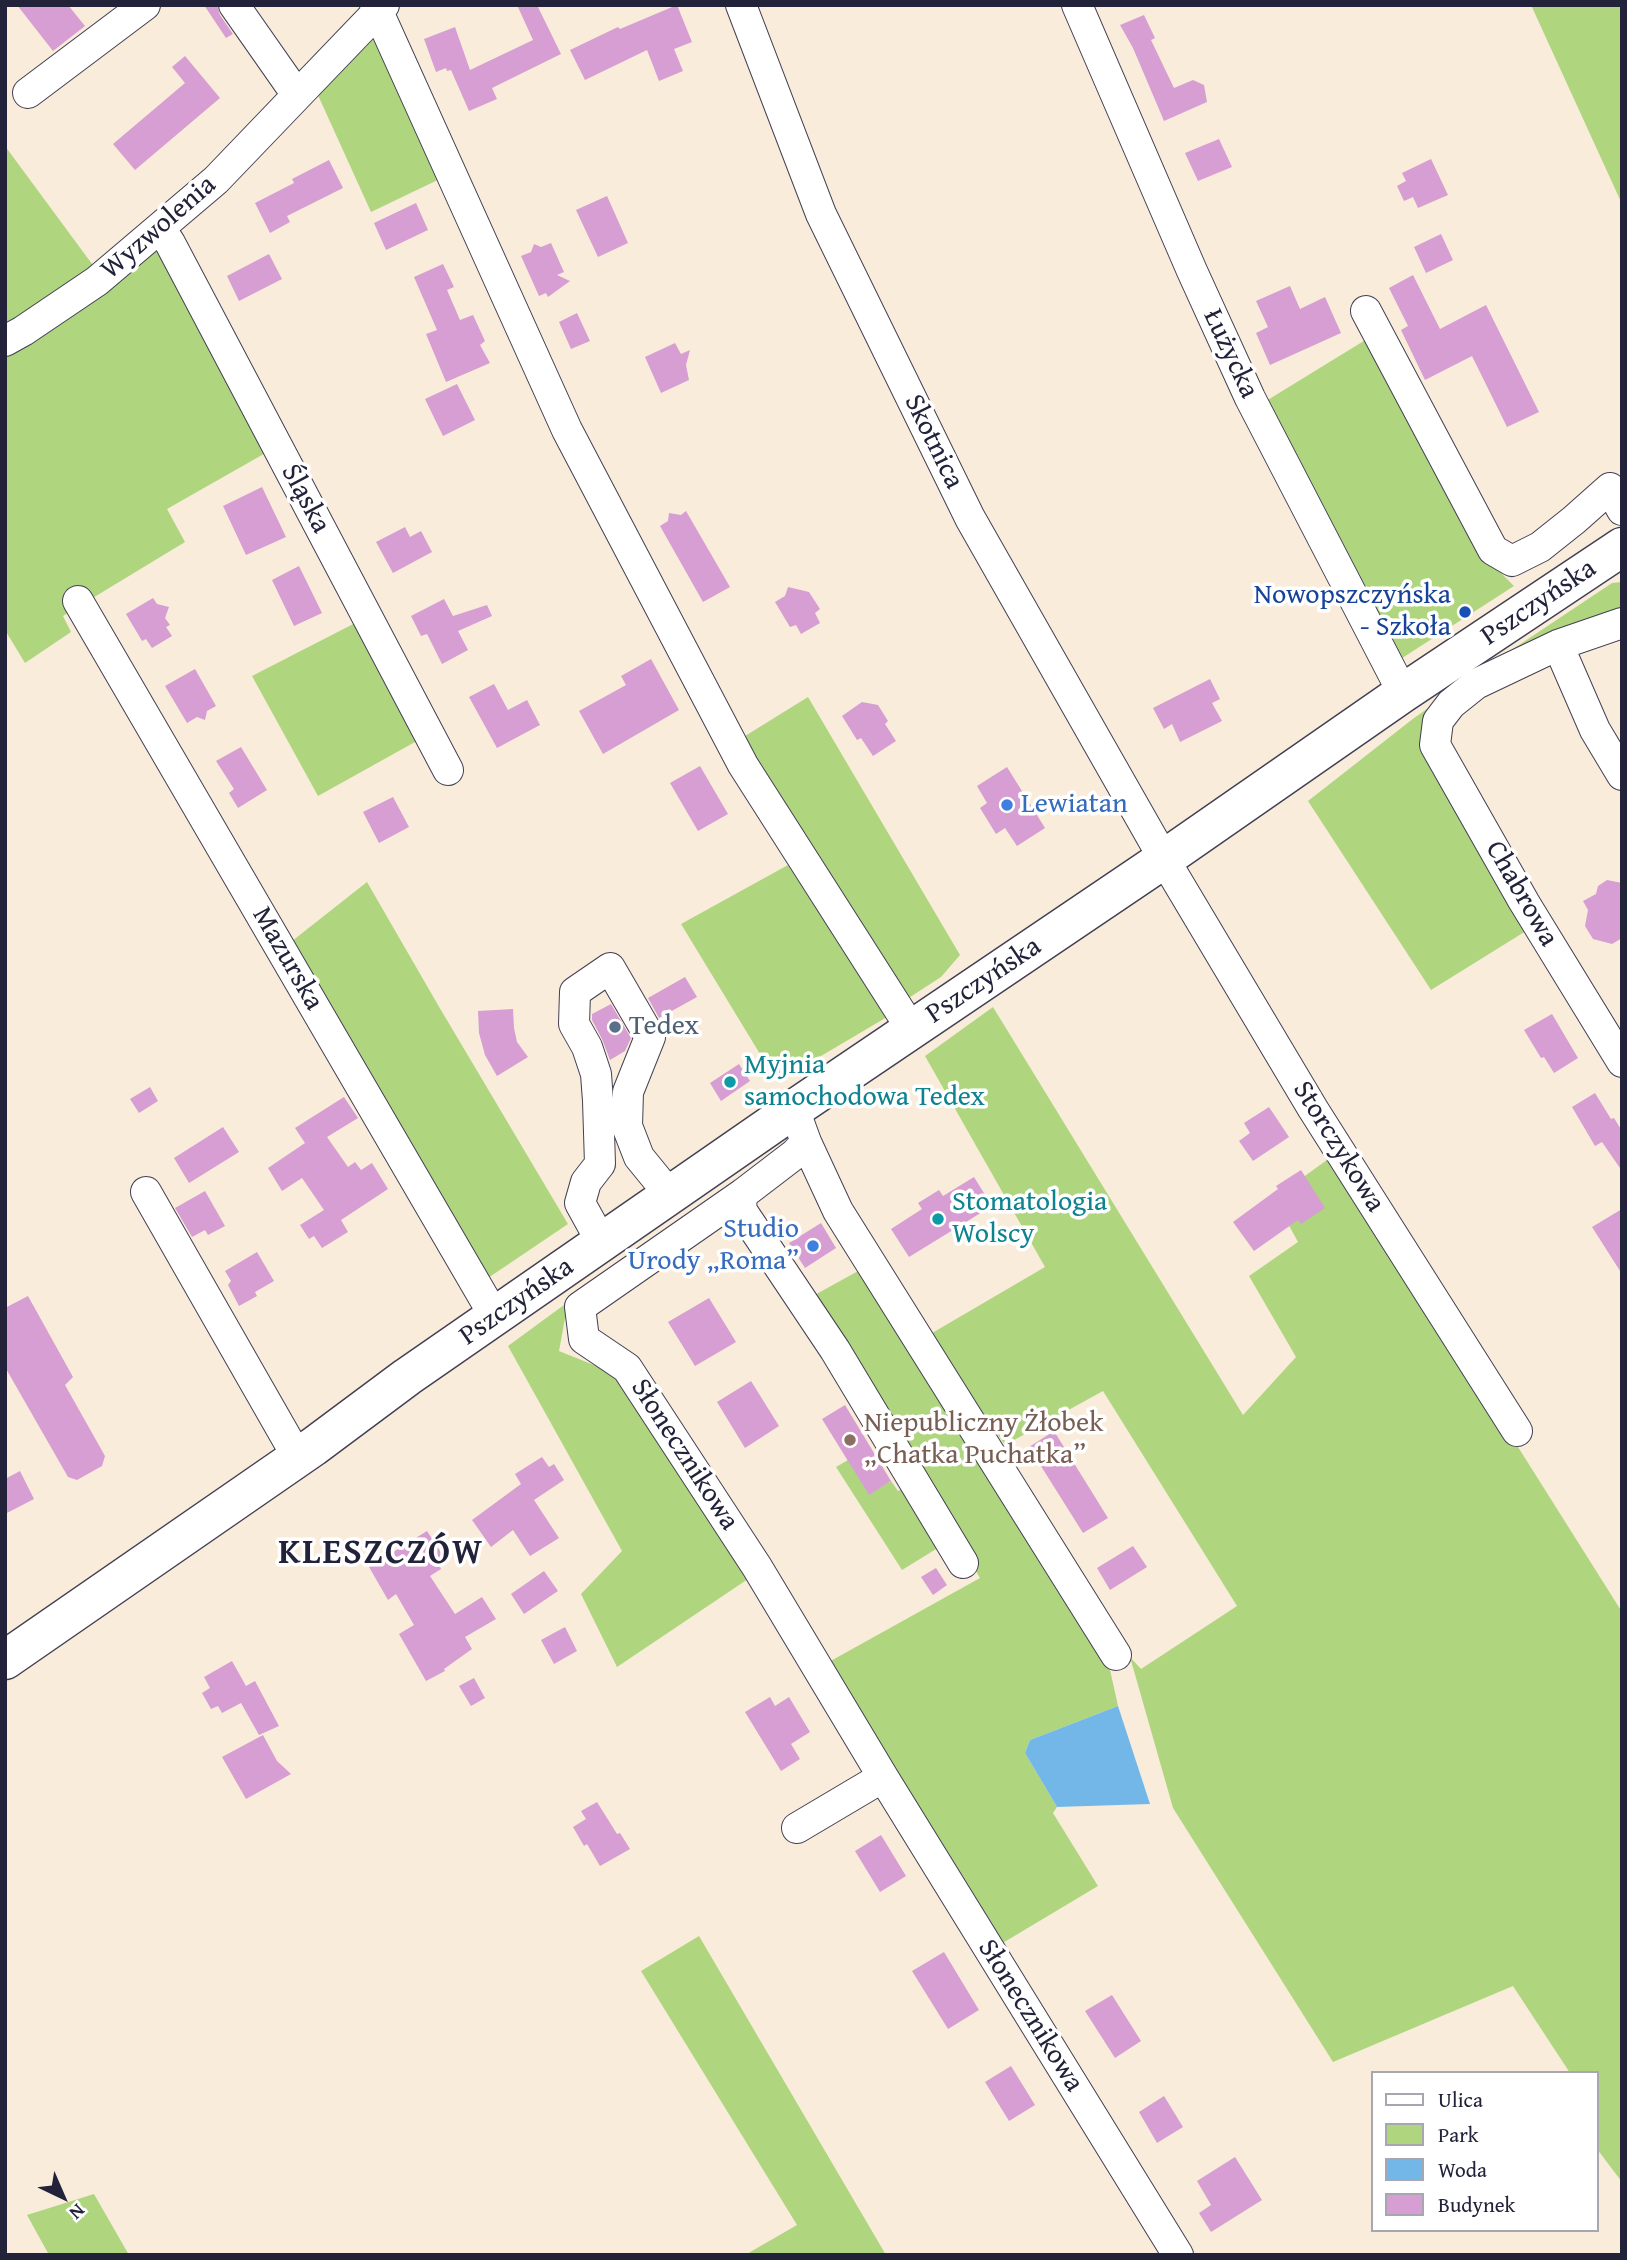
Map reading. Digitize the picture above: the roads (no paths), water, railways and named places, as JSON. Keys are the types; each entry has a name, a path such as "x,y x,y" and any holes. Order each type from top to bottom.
{"main road":[{"name":"Pszczyńska","path":"5,1660 298,1458 407,1377 670,1195 800,1126 912,1030 1622,547"}],"street":[{"path":"28,93 145,5"},
{"path":"234,5 297,95"},
{"name":"Skotnica","path":"741,5 821,214 970,517 1164,859"},
{"name":"Łużycka","path":"1077,5 1250,398 1403,694"},
{"path":"379,7 561,418 586,468 743,765 912,1030"},
{"name":"Wyzwolenia","path":"5,341 97,281 216,180 379,7"},
{"name":"Śląska","path":"160,228 448,771"},
{"path":"1366,311 1493,550 1512,561 1540,547 1610,488 1622,510"},
{"name":"Mazurska","path":"78,601 495,1317"},
{"name":"Pszczyńska","path":"1438,721 1451,704 1476,684 1558,645 1622,624"},
{"path":"1558,645 1595,730 1622,775"},
{"name":"Chabrowa","path":"1438,721 1435,746 1524,902 1622,1062"},
{"name":"Storczykowa","path":"1164,859 1313,1109 1517,1431"},
{"path":"600,1164 596,1074 587,1047 574,1024 575,992 610,968 650,1037 628,1092 627,1126 639,1157 670,1195"},
{"path":"800,1126 838,1211 1116,1655"},
{"name":"Słonecznikowa","path":"800,1126 795,1154 744,1194 580,1307 584,1339 627,1368 757,1567 883,1777 1178,2255"},
{"path":"602,1243 580,1203 586,1182 600,1164 621,1156 639,1157"},
{"path":"146,1192 298,1458"},
{"path":"744,1194 742,1211 835,1350 963,1563"},
{"path":"797,1828 883,1777"}],"water":[{"path":"1118,1706 1150,1804 1057,1807 1025,1753 1030,1740"}],"place":[{"name":"Nowopszczyńska - Szkoła","path":"1465,612"},
{"name":"Lewiatan","path":"1007,805"},
{"name":"Tedex","path":"615,1027"},
{"name":"Myjnia samochodowa Tedex","path":"730,1082"},
{"name":"Stomatologia Wolscy","path":"938,1219"},
{"name":"Studio Urody „Roma”","path":"813,1246"},
{"name":"Niepubliczny Żłobek „Chatka Puchatka”","path":"850,1440"}],"district":[{"name":"KLESZCZÓW","path":"381,1554"}]}
